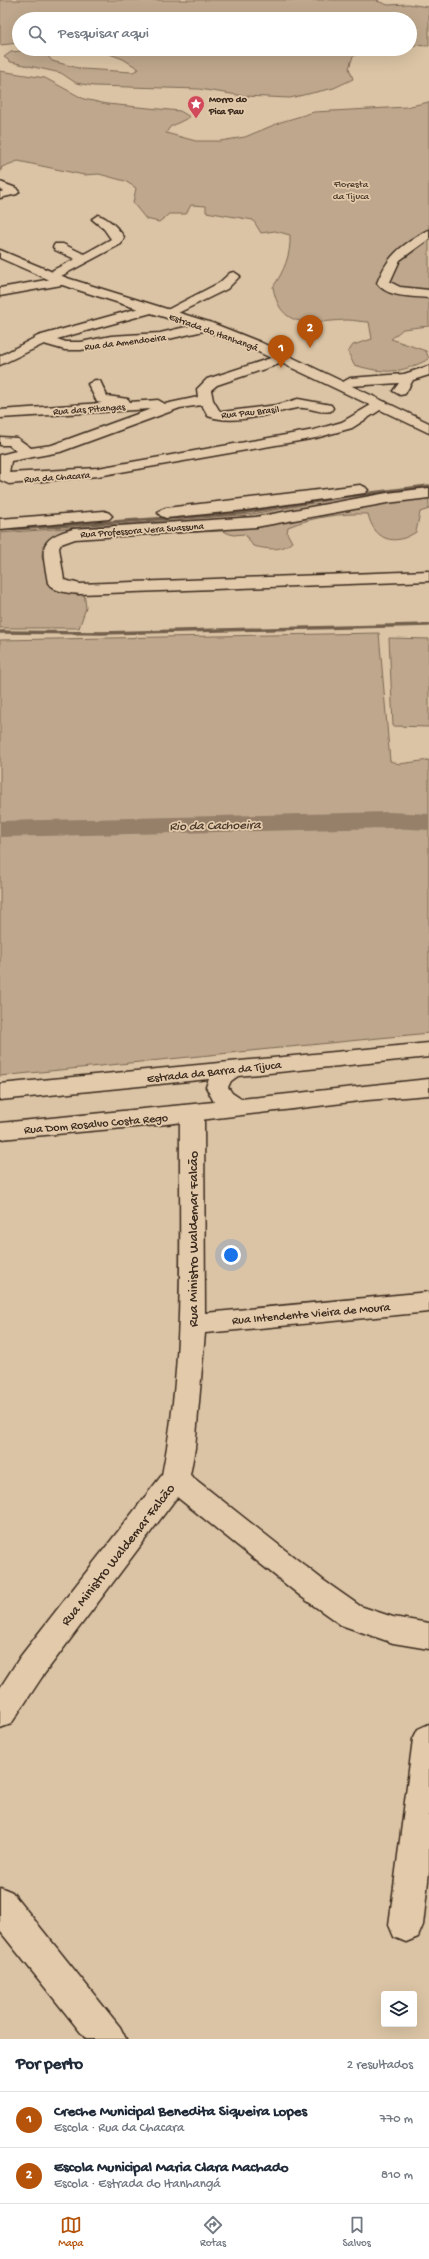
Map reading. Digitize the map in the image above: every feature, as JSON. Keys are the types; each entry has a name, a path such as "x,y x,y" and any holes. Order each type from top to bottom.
{"street":[{"path":"0,185 12,190 13,192 0,195"},
{"path":"0,292 60,277 86,259 117,241 118,237 108,226 98,219"},
{"path":"426,239 407,247 398,254 389,267 383,283 388,288 394,290 429,294"},
{"path":"59,247 86,259"},
{"name":"Estrada do Itanhangá","path":"0,254 150,309 207,326 283,358 429,429"},
{"path":"173,310 218,288 234,276"},
{"name":"Estrada do Itanhangá","path":"60,277 235,329 429,420"},
{"name":"Rua da Amendoeira","path":"0,361 43,339 150,309"},
{"name":"Rua da Amendoeira","path":"43,339 65,346 81,346 111,340 160,337 207,326"},
{"path":"206,400 204,389 212,382 283,358"},
{"path":"350,382 406,378 429,370"},
{"path":"398,393 406,383 406,378"},
{"path":"94,384 102,399 140,404"},
{"name":"Rua da Chacara","path":"206,400 177,404 55,449 13,456 4,460 1,475 2,478 30,478 98,472 316,434 347,425 381,405"},
{"name":"Rua Pau Brasil","path":"206,400 213,413 222,416 278,409 298,403 326,408"},
{"name":"Rua das Pitangas","path":"0,414 140,404 177,404"},
{"path":"0,441 12,441 29,454"},
{"path":"149,514 240,506 429,482"},
{"name":"Rua Professora Vera Suassuna","path":"429,493 386,498 256,522 79,533 62,537 55,542 51,548 56,582 65,587 80,589 429,576"},
{"path":"0,524 120,516"},
{"name":"Estrada da Barra da Tijuca","path":"0,1092 429,1050"},
{"path":"234,1068 221,1077 216,1087 223,1098 237,1108"},
{"path":"192,1113 429,1086"},
{"name":"Rua Dom Rosalvo Costa Rego","path":"0,1131 192,1113"},
{"name":"Rua Ministro Waldemar Falcão","path":"0,1714 36,1661 131,1534 175,1479 181,1448 193,1324 191,1293 192,1113"},
{"name":"Rua Intendente Vieira de Moura","path":"193,1324 429,1302"},
{"path":"175,1479 313,1589 351,1616 393,1630 429,1636"},
{"path":"406,1925 429,1739"},
{"path":"0,1904 108,2039"}],"green space":[{"path":"0,0 379,0 377,1 388,5 408,4 429,7 429,46 417,45 417,12 12,12 12,44 0,45"},
{"path":"12,52 12,56 48,56 52,61 82,69 133,72 139,69 123,59 115,56 353,56 349,68 353,79 334,88 290,98 244,96 199,89 94,86 76,83 61,73 11,62 4,57"},
{"name":"Floresta da Tijuca","path":"0,71 45,78 84,99 107,104 180,111 190,117 170,127 166,133 196,141 220,141 245,137 281,122 314,112 406,107 429,102 429,326 403,329 391,339 426,351 429,359 409,368 392,371 375,370 354,365 348,352 353,345 372,339 369,322 347,320 311,322 301,321 291,318 283,312 277,302 273,287 288,256 290,235 275,231 261,233 253,220 206,212 206,206 191,205 186,214 169,214 159,222 146,219 133,203 136,188 125,181 99,174 84,175 18,161 2,167 0,173"},
{"path":"429,488 429,509 420,512 416,532 408,537 393,540 380,535 375,530 368,514 338,515 317,518 288,527 287,533 292,542 283,547 274,549 253,546 245,534 233,535 222,531 51,539 43,545 42,557 48,575 84,592 86,608 79,628 0,628 0,533 252,514 345,497"},
{"path":"379,633 390,761 399,764 429,760 429,1033 0,1076 0,640"},
{"path":"389,638 429,639 429,727 393,726"}],"waterway":[{"path":"0,530 240,513 347,496 429,486"},
{"path":"0,632 102,633 429,625"},
{"name":"Rio da Cachoeira","path":"0,829 390,820 429,822"}],"place":[{"name":"Morro do Pica Pau","path":"196,119"},
{"name":"Escola Municipal Maria Clara Machado","path":"310,348"},
{"name":"Creche Municipal Benedita Siqueira Lopes","path":"281,368"}]}
